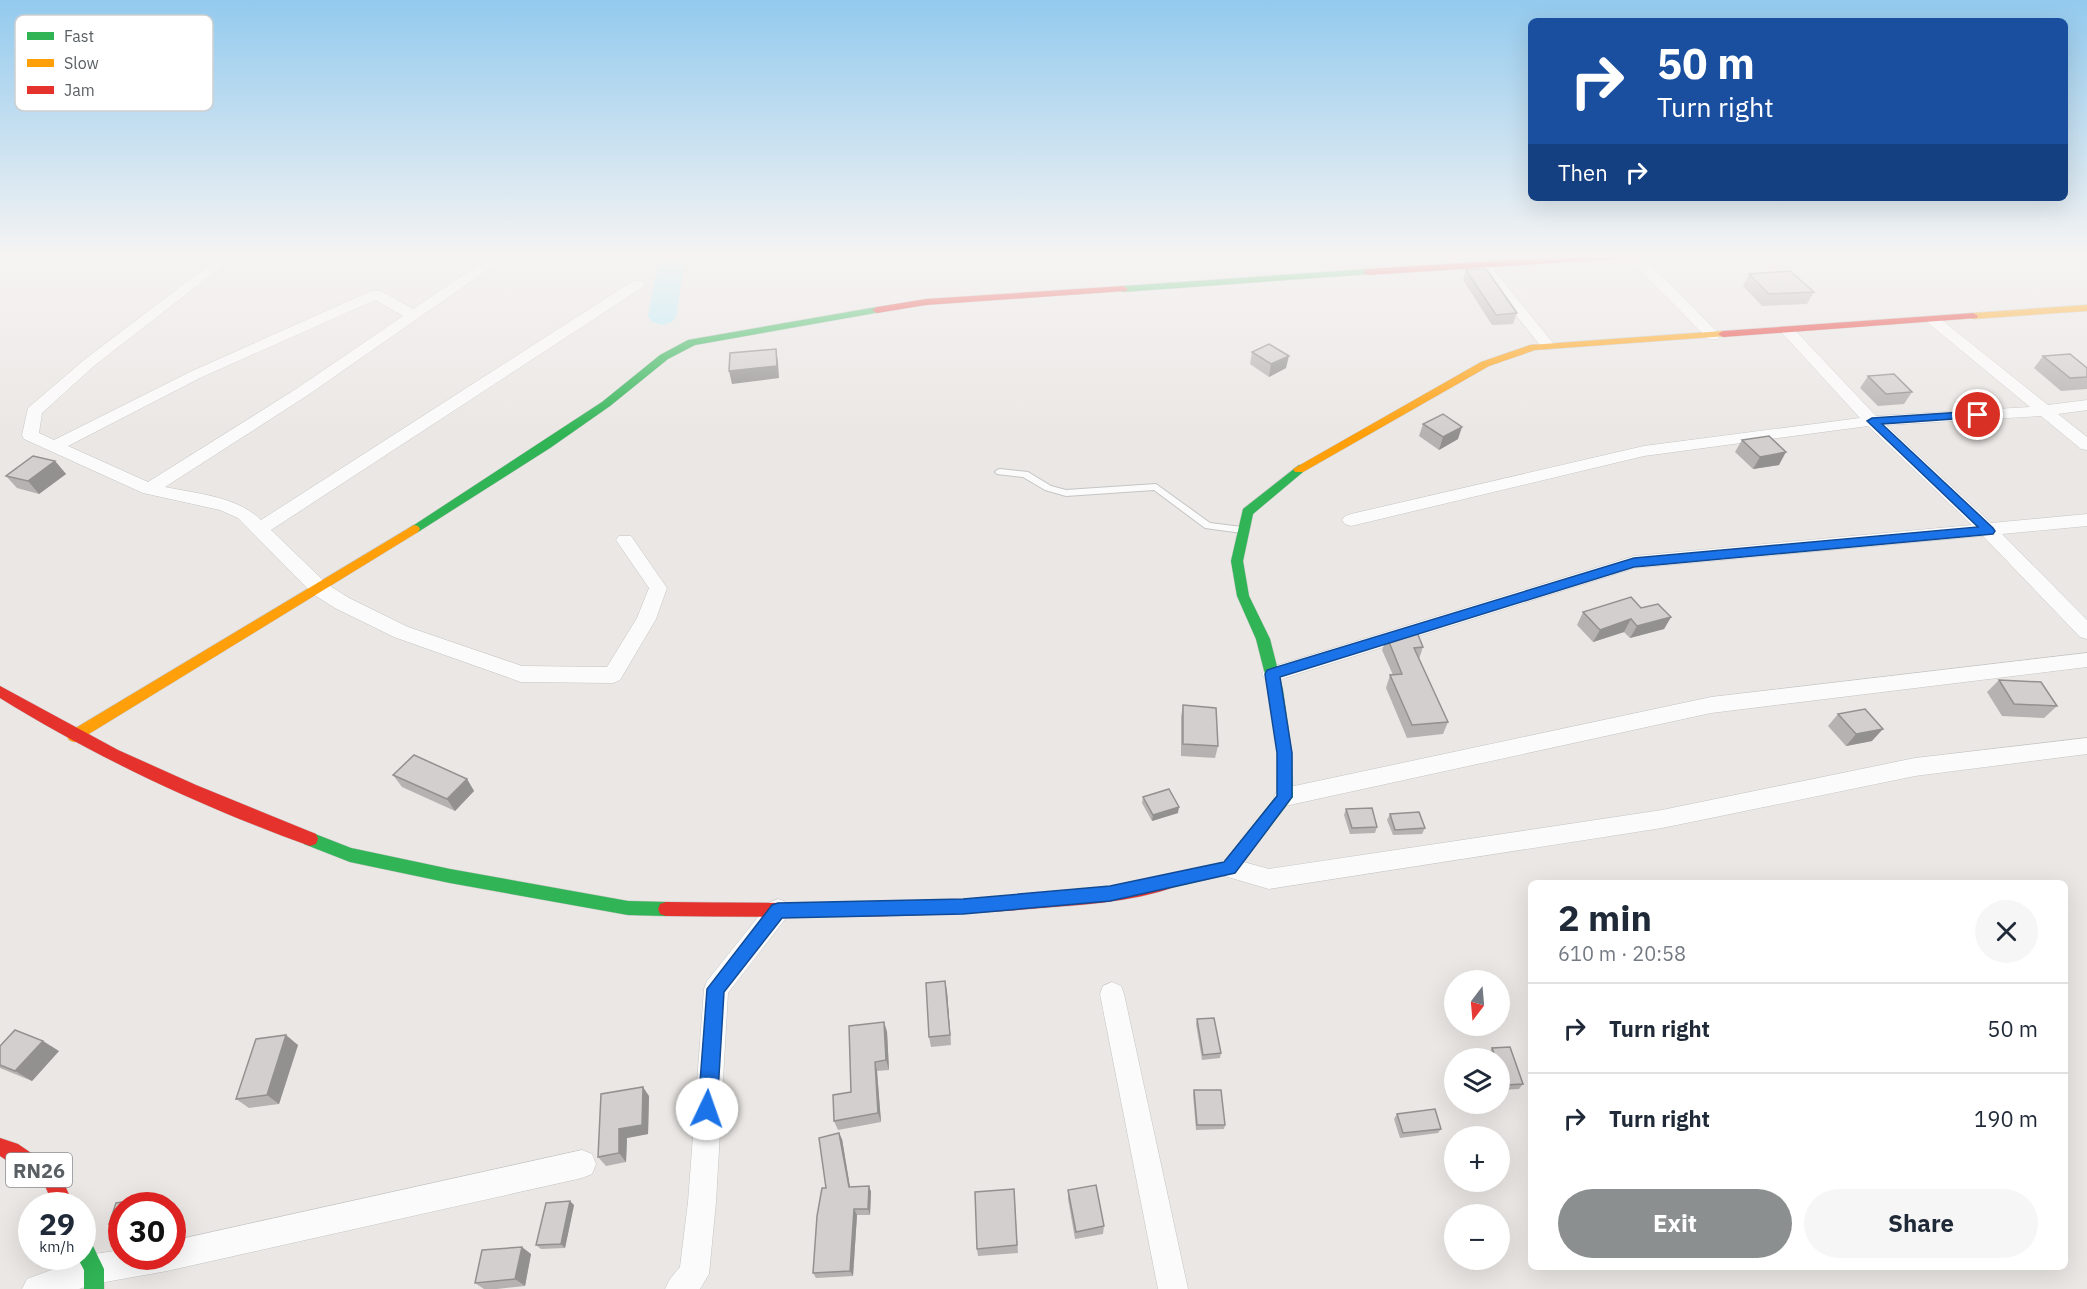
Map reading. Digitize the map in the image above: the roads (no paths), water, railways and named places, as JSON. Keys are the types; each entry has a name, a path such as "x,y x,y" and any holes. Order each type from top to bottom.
{"street":[{"path":"153,314 89,363 34,411 30,435 149,489 225,505 243,514 320,589 342,603 401,632 521,674 613,675 646,619 658,588 625,540"},
{"path":"54,446 195,375 331,314"},
{"path":"259,530 592,314"},
{"path":"74,736 320,589 546,445 606,404 664,357 692,342 706,338 852,314"},
{"path":"1522,314 1548,346"},
{"path":"1692,314 1713,336"},
{"path":"1229,868 1285,797 1285,753 1272,674 1263,639 1243,596 1237,561 1246,512 1294,472 1485,364 1534,347 2008,314"},
{"path":"149,489 302,392 412,315"},
{"path":"1933,320 2042,411 2087,445"},
{"path":"1788,331 1872,421 1989,531 2087,632"},
{"path":"1352,520 1644,451 1872,421 2042,411 2087,405"},
{"path":"1272,674 1634,562 1989,531 2087,520"},
{"path":"1285,797 1711,705 2087,660"},
{"path":"0,691 74,736 163,779 350,855 450,876 628,908 778,910 963,906 1110,894 1229,868 1269,879 1662,819 1915,767 2087,746"},
{"path":"681,1289 694,1274 702,1202 716,989 778,910"},
{"path":"1112,994 1173,1289"},
{"name":"RN26","path":"0,1147 11,1151 52,1179 58,1192"},
{"path":"186,1253 582,1164"},
{"path":"37,1289 85,1270"}],"lane":[{"path":"1000,472 1025,474 1048,488 1066,493 1156,487 1208,526 1242,530"}]}
